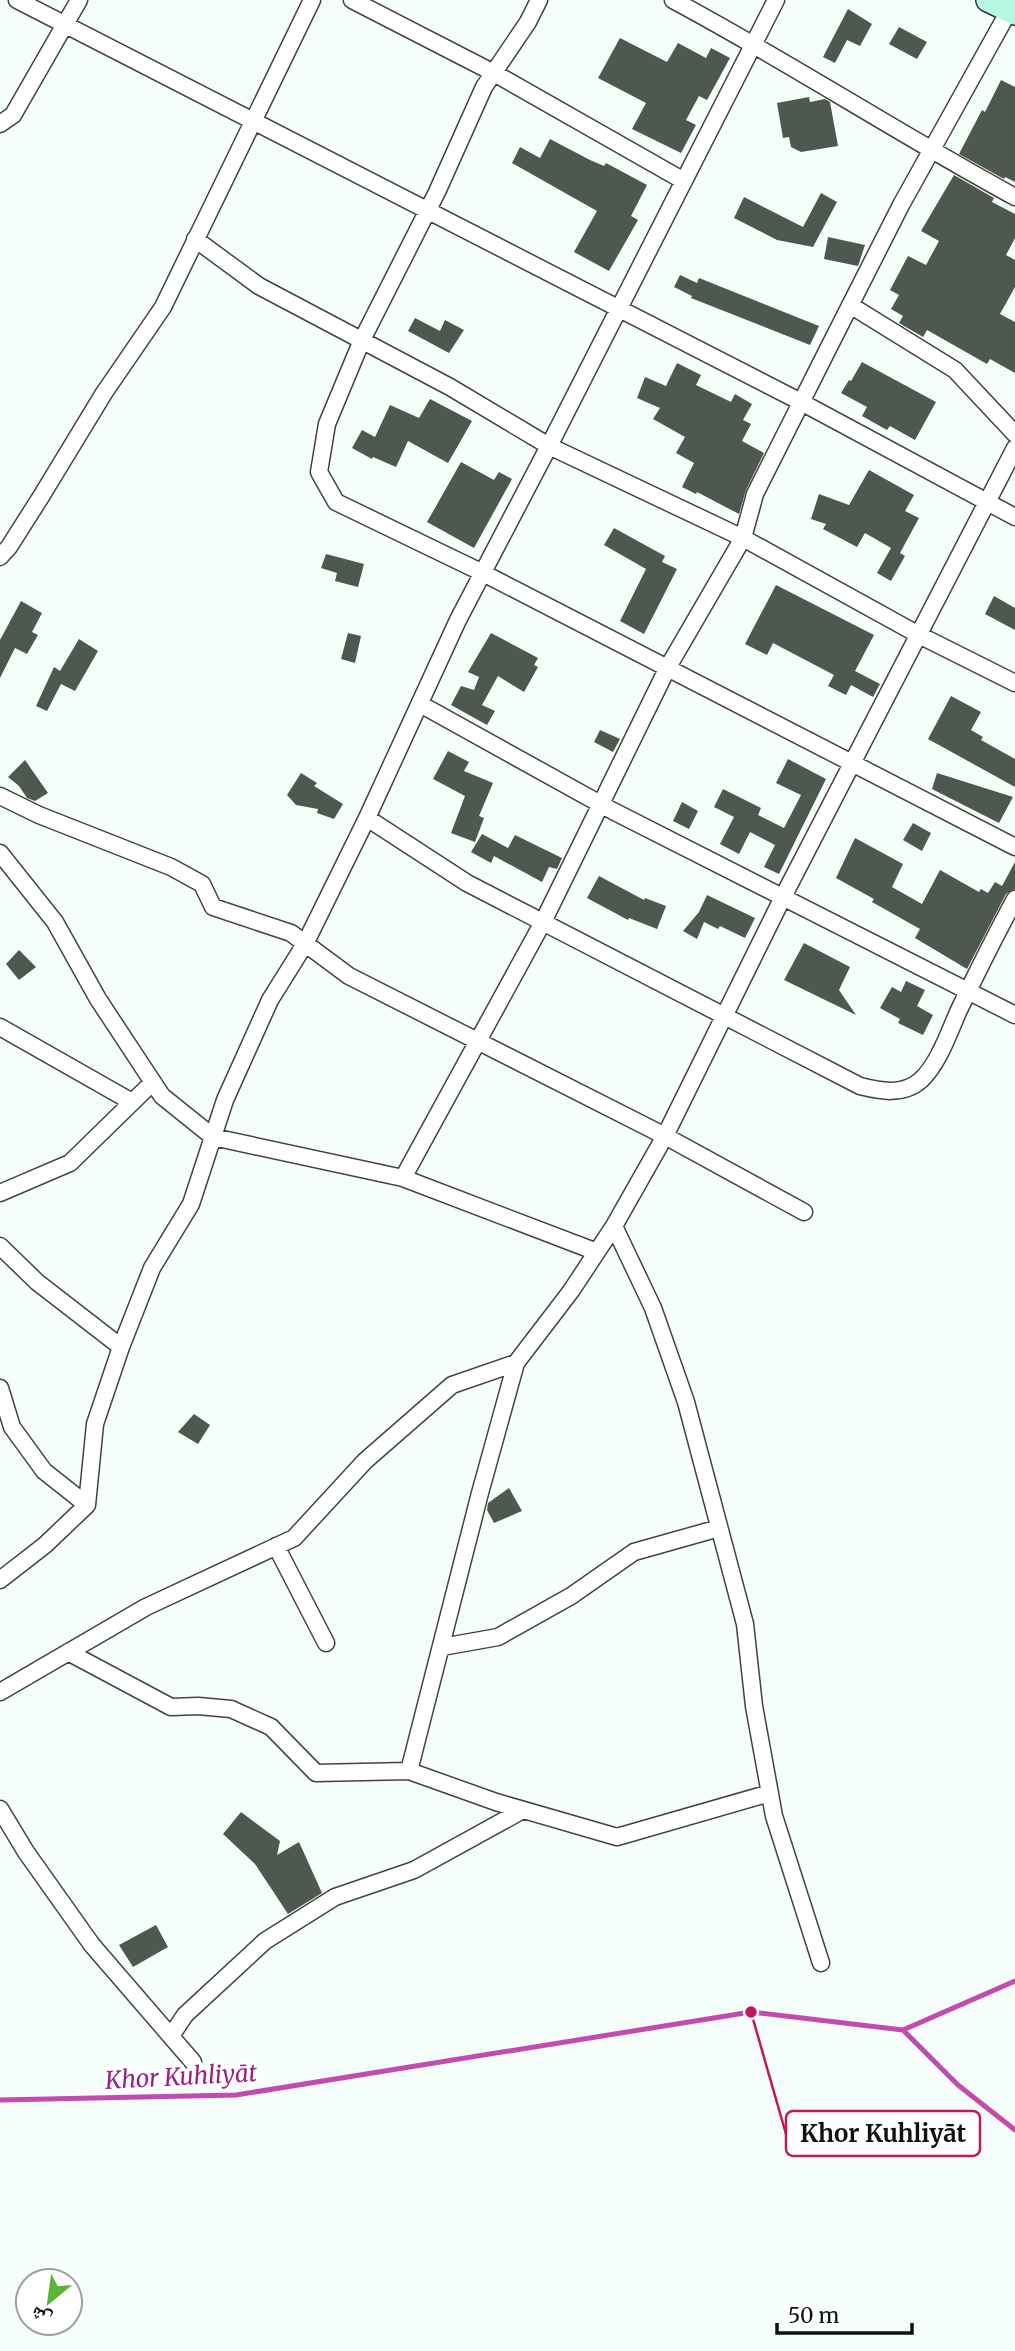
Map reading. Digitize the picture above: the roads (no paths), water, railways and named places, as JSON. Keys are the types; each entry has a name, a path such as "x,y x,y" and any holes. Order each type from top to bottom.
{"street":[{"path":"17,0 801,402 1015,517"},
{"path":"0,124 13,115 79,0"},
{"path":"0,556 9,547 104,393 163,307 313,0"},
{"path":"352,0 494,73 684,181"},
{"path":"539,0 528,22 484,87 427,211 362,340 327,424 319,471 336,502 668,667 1015,848"},
{"path":"673,0 754,43 931,152 1015,197"},
{"path":"0,1580 46,1545 87,1505 95,1424 121,1347 152,1268 191,1204 225,1100 270,1000 305,944 367,818 458,620 776,0"},
{"path":"403,1178 543,922 668,667 743,538 755,494 850,305 931,152 1013,8 988,0"},
{"path":"195,239 259,286 450,387 549,446 743,538 919,635 1015,683"},
{"path":"850,305 955,370 1015,435"},
{"path":"409,1770 516,1363 572,1291 614,1226 664,1136 783,897 1015,449"},
{"path":"420,704 600,803 1015,1015"},
{"path":"0,796 39,815 172,867 202,884 213,907 291,933 349,976 664,1136 804,1212"},
{"path":"367,818 467,883 860,1086 885,1092 904,1089 920,1080 938,1056 990,944 1015,900"},
{"path":"0,853 55,922 98,999 162,1097 213,1137 403,1178 597,1252"},
{"path":"0,1027 132,1102"},
{"path":"0,1194 70,1163 153,1082"},
{"path":"614,1226 653,1308 687,1402 745,1624 754,1706 774,1816 821,1963"},
{"path":"0,1246 37,1282 121,1347"},
{"path":"0,1692 146,1607 294,1538 365,1461 452,1385 516,1363"},
{"path":"0,1388 12,1427 44,1471 87,1505"},
{"path":"442,1647 498,1637 571,1596 634,1552 719,1528"},
{"path":"276,1546 326,1643"},
{"path":"68,1652 171,1707 231,1709 271,1727 316,1773 409,1770 523,1810 617,1837 770,1793"},
{"path":"0,1809 26,1852 92,1945 193,2062"},
{"path":"171,2036 185,2015 265,1941 335,1897 414,1870 523,1810"}],"waterway":[{"name":"Khor Kuhliyāt","path":"0,2100 236,2095 751,2012 903,2030 1015,1981"},
{"name":"Khor Kuhliyāt","path":"903,2030 958,2085 1015,2130"}],"place":[{"name":"Khor Kuhliyāt","path":"751,2012"}]}
